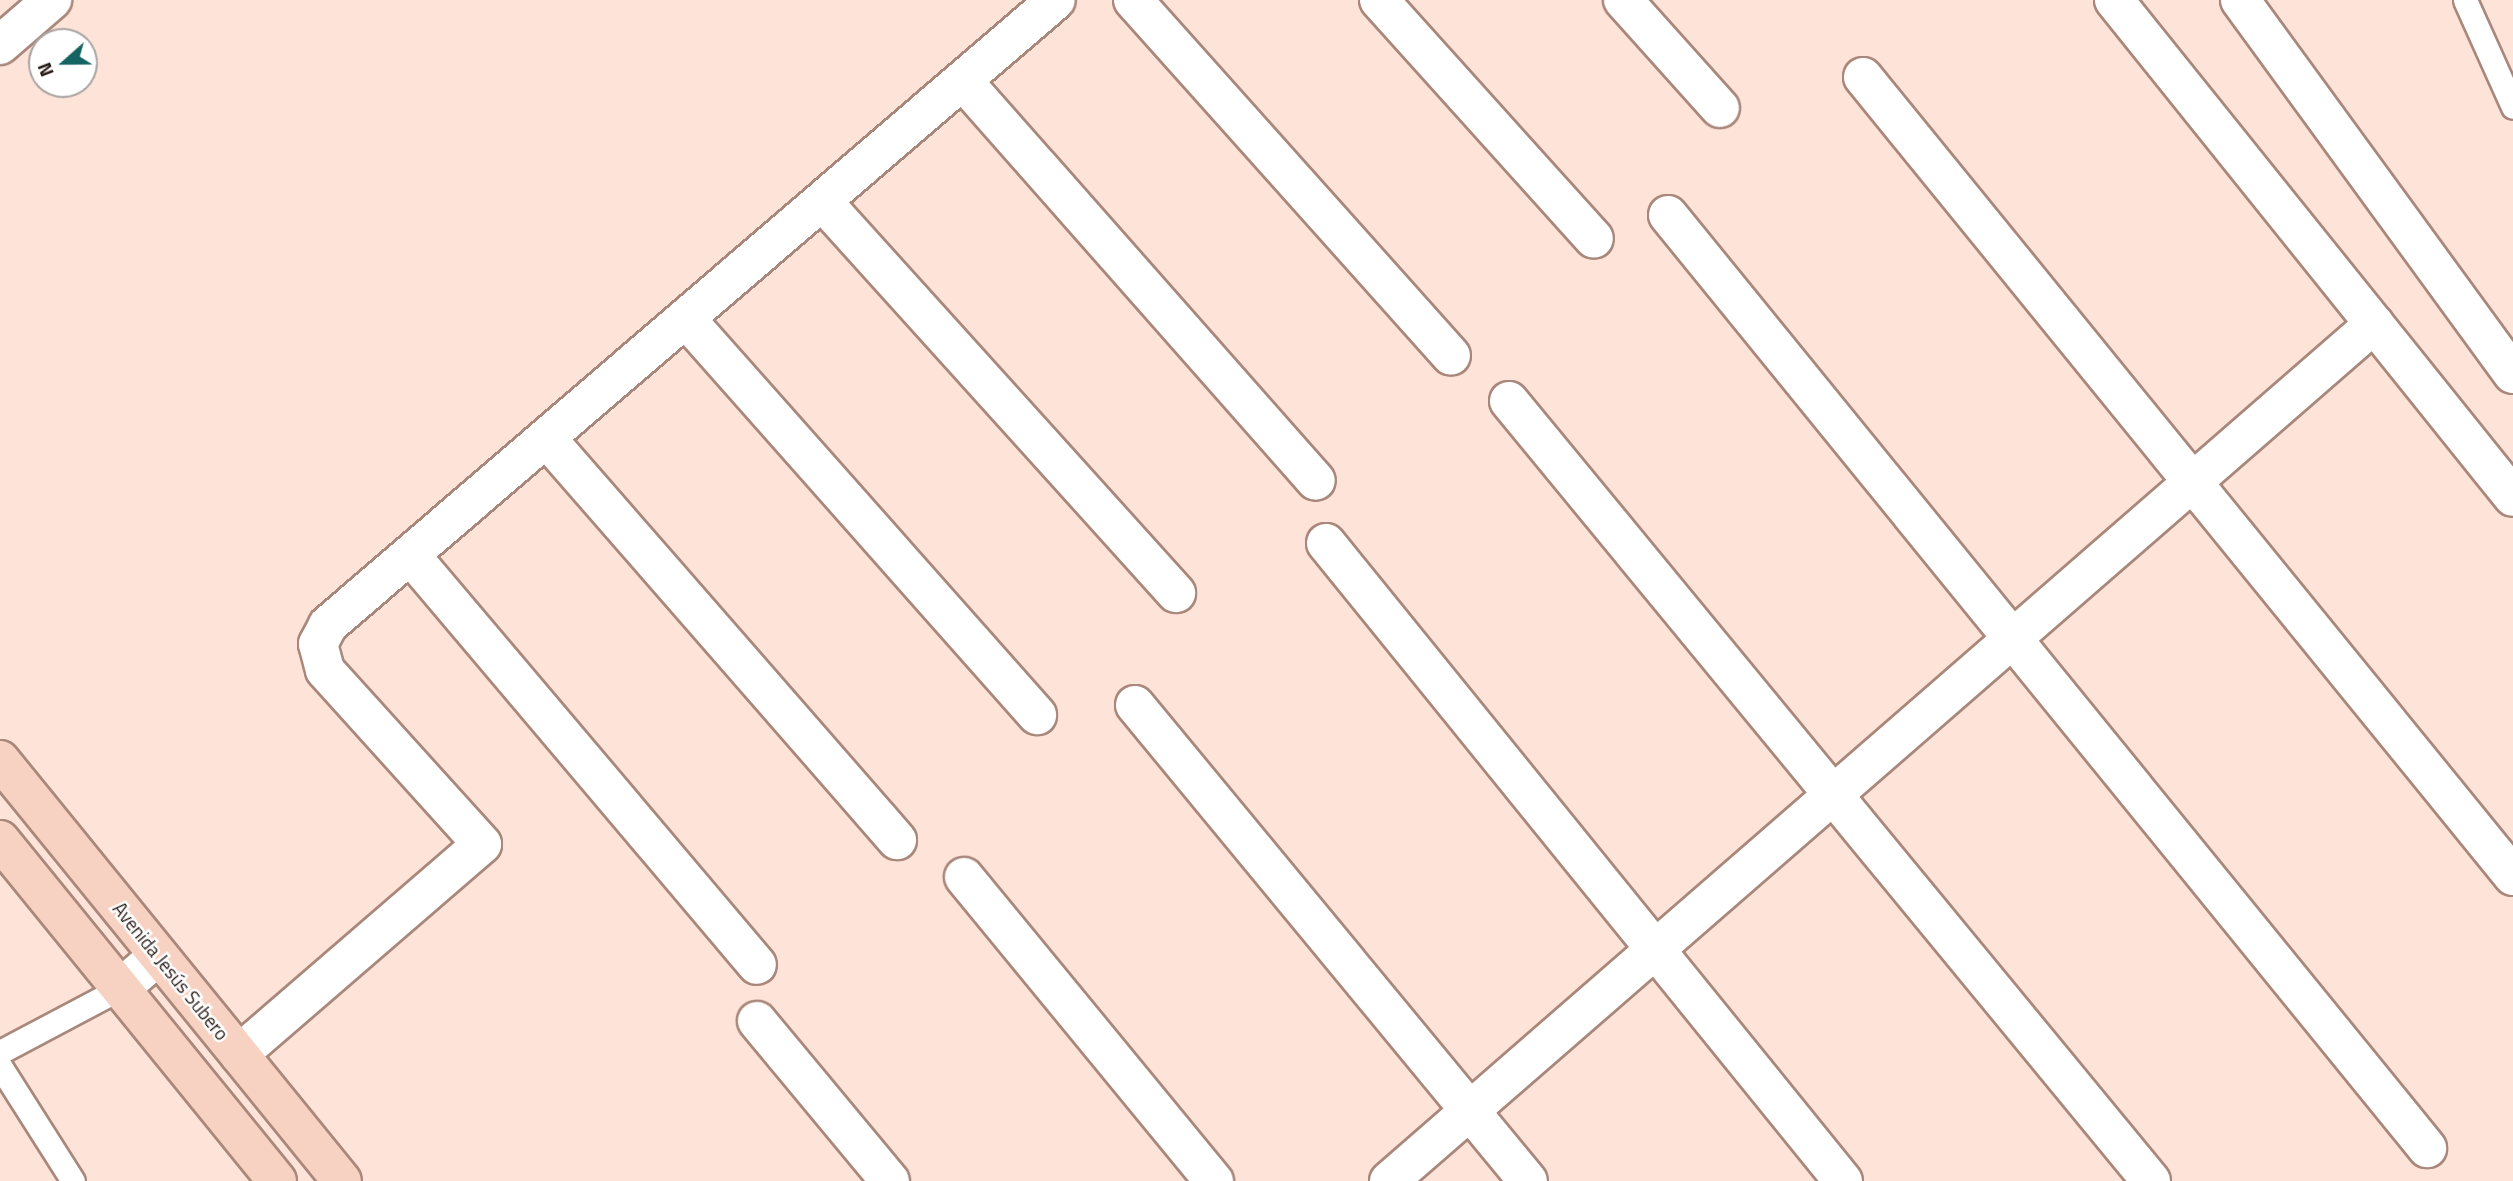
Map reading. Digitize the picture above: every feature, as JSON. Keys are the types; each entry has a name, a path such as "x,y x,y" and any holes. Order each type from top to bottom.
{"main road":[{"name":"Avenida Jesús Subero","path":"0,760 342,1181"},
{"path":"0,840 277,1181"}],"street":[{"path":"0,45 52,0"},
{"path":"239,1054 481,844 325,670 318,644 328,625 412,558 1056,0"},
{"path":"1133,0 1451,355"},
{"path":"1379,0 1594,239"},
{"path":"1623,0 1720,108"},
{"path":"2114,0 2513,497"},
{"path":"2240,0 2513,374"},
{"path":"1863,77 2513,876"},
{"path":"963,81 1316,481"},
{"path":"823,202 1176,593"},
{"path":"1668,215 2427,1148"},
{"path":"687,320 1037,715"},
{"path":"1389,1181 2374,324"},
{"path":"1509,401 2151,1181"},
{"path":"548,440 897,840"},
{"path":"1326,543 1843,1181"},
{"path":"412,558 757,965"},
{"path":"1135,705 1528,1181"},
{"path":"964,877 1214,1181"},
{"path":"121,988 158,956"},
{"path":"757,1021 890,1181"}],"lane":[{"path":"2465,0 2513,107"},
{"path":"0,1052 121,988"},
{"path":"0,1066 73,1181"}],"shaded area":[{"path":"0,0 2513,0 2513,1181 0,1181"}]}
